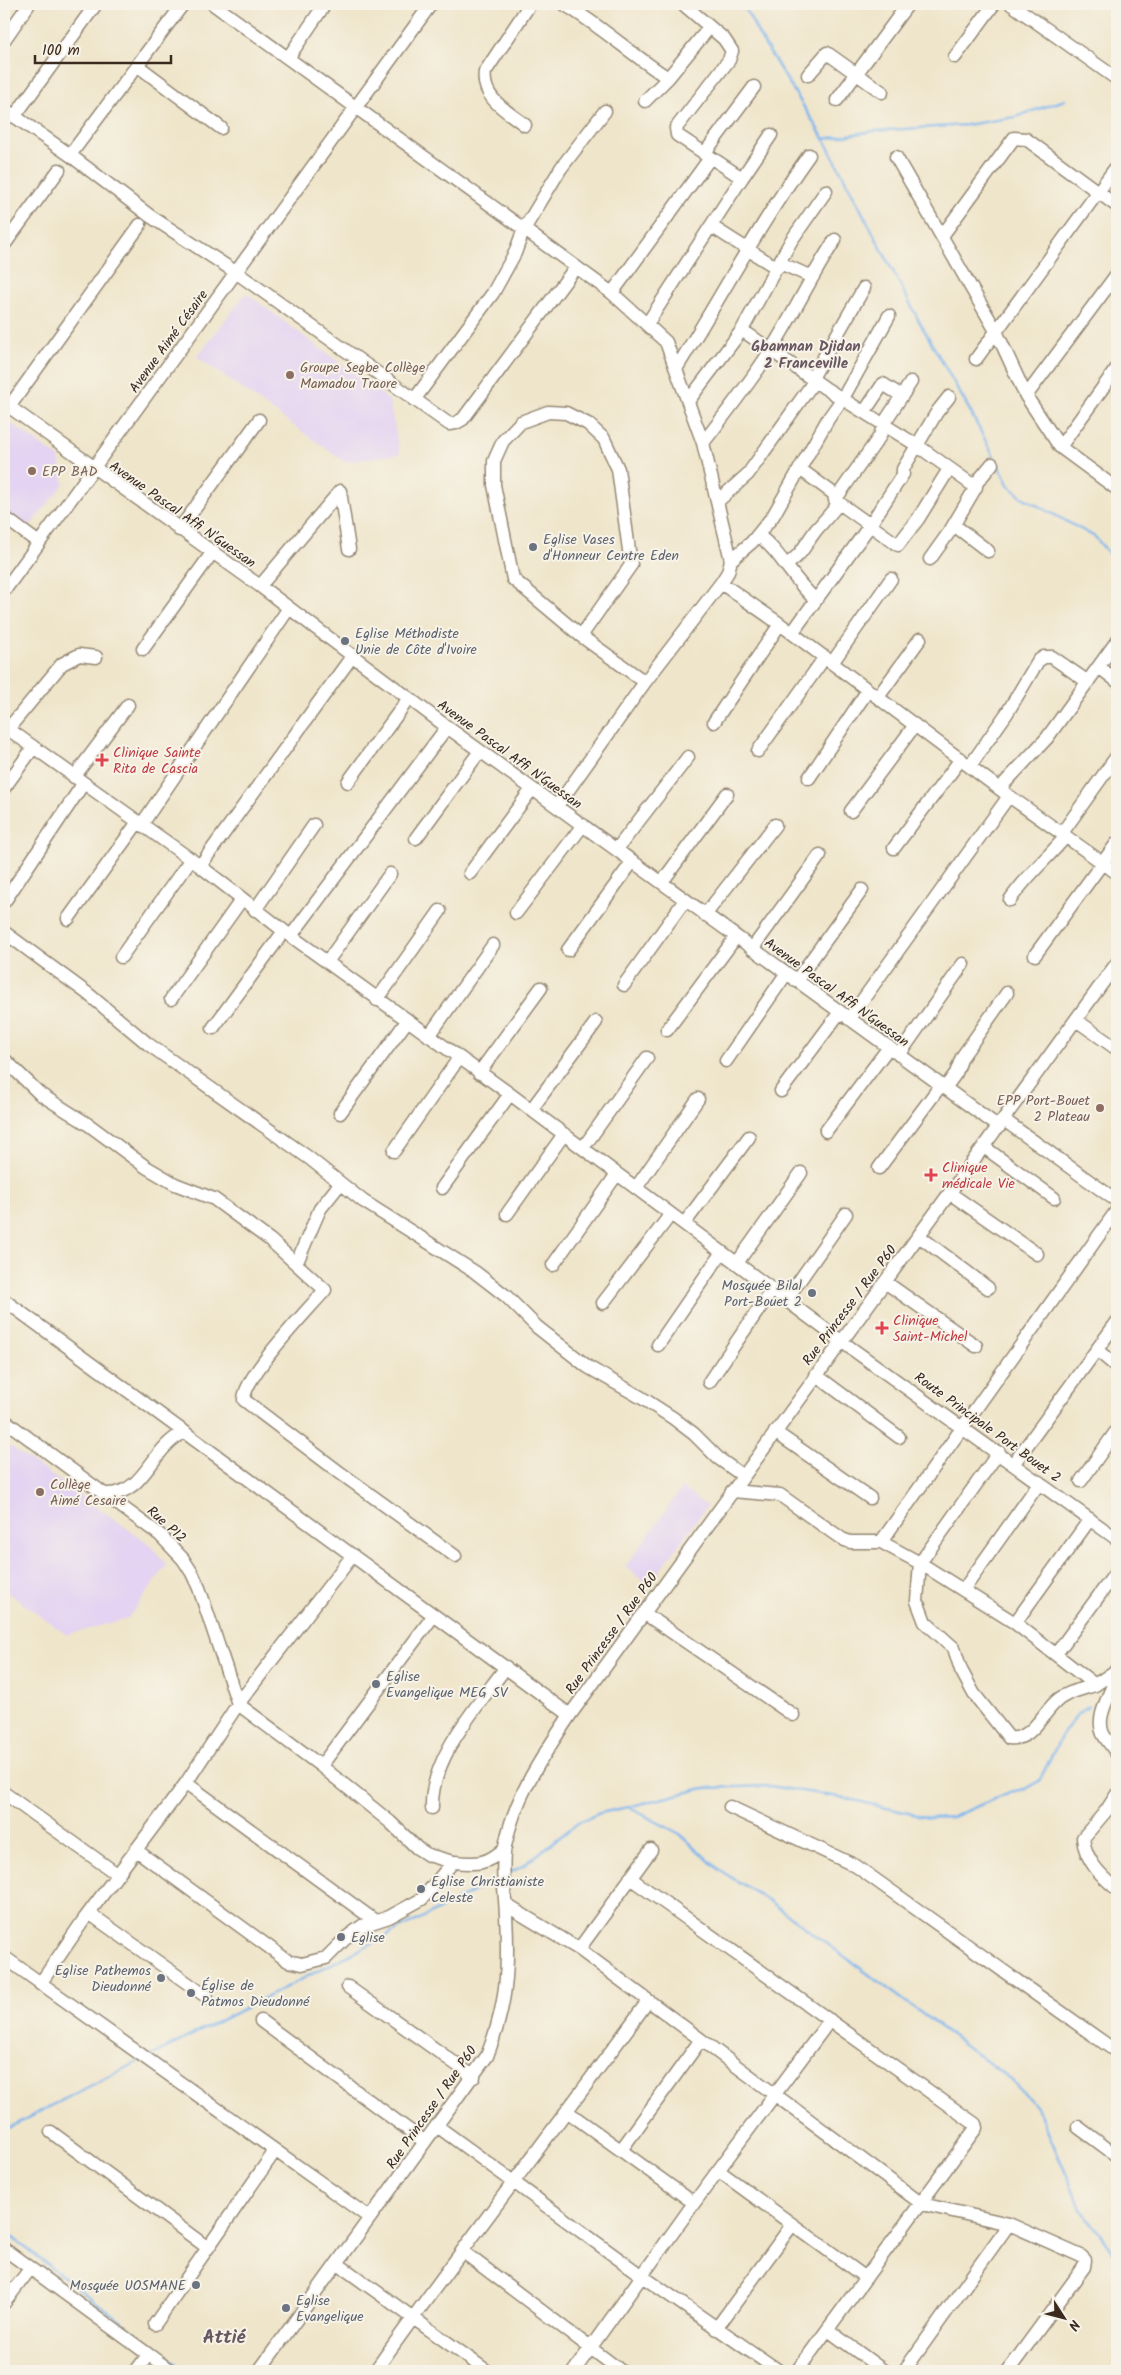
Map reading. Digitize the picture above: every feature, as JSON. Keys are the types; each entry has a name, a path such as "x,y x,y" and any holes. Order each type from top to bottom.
{"street":[{"path":"4,40 29,4"},
{"path":"96,4 9,113 70,155 150,216 237,273 449,424 456,424 463,418 575,268"},
{"path":"70,155 183,4"},
{"path":"213,4 523,231 612,293 666,342 689,400 703,443 731,560 728,572 721,584 645,682 557,806"},
{"path":"288,58 325,4"},
{"name":"Avenue Aimé Césaire","path":"4,591 237,273 354,107 431,4"},
{"path":"525,125 495,101 487,91 484,81 485,72 530,4"},
{"path":"564,4 586,17 636,57 668,78"},
{"path":"683,4 724,40 732,51 729,60 676,128 678,135 742,178"},
{"path":"837,100 908,4"},
{"path":"955,57 994,4"},
{"path":"1011,4 1117,79"},
{"path":"645,101 668,78 710,28"},
{"path":"808,75 827,53 882,92"},
{"path":"138,66 221,128"},
{"path":"612,293 754,87"},
{"path":"414,400 493,293 515,253 523,231 561,168 605,111"},
{"path":"647,324 772,134"},
{"path":"942,236 1014,138 1026,139 1117,206"},
{"path":"676,368 748,250 773,205 809,155"},
{"path":"896,157 996,331 1026,396 1060,447 1117,489"},
{"path":"976,359 1117,166"},
{"path":"4,245 59,170"},
{"path":"689,400 742,330 791,241 826,191"},
{"path":"7,405 140,225"},
{"path":"711,226 748,250 778,265 812,275"},
{"path":"703,443 751,380 770,351 805,292 812,275 836,240"},
{"path":"1026,396 1117,274"},
{"path":"718,501 748,474 814,379 864,288"},
{"path":"731,560 758,535 774,516 828,419 843,398 889,316"},
{"path":"742,330 770,351 865,411 975,485"},
{"path":"1060,447 1117,368"},
{"path":"785,565 796,559 805,549 880,436 884,424 911,382"},
{"path":"865,411 883,384 902,396"},
{"path":"792,633 869,526 903,474 903,469 948,397"},
{"name":"Avenue Pascal Affi N'Guessan","path":"7,405 179,530 260,586 447,727 845,1016 943,1086 1002,1123 1117,1201"},
{"path":"581,636 631,565 618,469 604,439 588,424 566,413 548,412 521,422 503,440 494,462 494,485 513,580 581,636 645,682"},
{"path":"179,530 258,420"},
{"path":"930,559 954,525 975,485 992,464"},
{"path":"800,469 834,494 837,501 869,526 898,545 918,519 949,469"},
{"path":"260,586 340,491 349,549"},
{"path":"4,517 39,543"},
{"path":"954,525 988,551"},
{"path":"758,535 768,543 794,578 816,600"},
{"path":"143,648 212,553"},
{"path":"758,751 891,579"},
{"path":"721,584 780,624 1004,792 1117,873"},
{"path":"68,919 140,823 289,608"},
{"path":"714,722 780,624"},
{"path":"809,778 873,694 920,639"},
{"path":"781,1091 845,1016 1004,792 1047,738 1117,641"},
{"path":"6,728 62,664 79,655 96,657"},
{"path":"121,957 353,655"},
{"path":"894,848 1007,713 1038,661 1044,656 1052,658 1088,682"},
{"path":"1099,667 1117,681"},
{"path":"348,782 409,698"},
{"path":"4,902 78,781 128,705"},
{"path":"851,811 915,725"},
{"path":"213,1028 288,934 447,727"},
{"name":"Route Principale Port Bouet 2","path":"6,728 195,863 377,1000 510,1094 841,1341 999,1452 1117,1539"},
{"path":"4,788 33,748"},
{"path":"416,838 480,751"},
{"path":"1010,900 1026,878 1043,863 1064,835 1117,756"},
{"path":"617,849 688,757"},
{"path":"470,873 532,789"},
{"path":"662,882 727,794"},
{"path":"255,910 314,825"},
{"path":"516,913 582,825"},
{"path":"706,915 775,825"},
{"path":"1034,955 1117,843"},
{"path":"752,949 820,855"},
{"path":"568,950 633,862"},
{"path":"327,962 390,874"},
{"path":"726,1061 862,890"},
{"path":"171,999 242,899"},
{"path":"624,985 685,900"},
{"path":"377,1000 440,911"},
{"path":"4,932 87,993 148,1044 250,1116 363,1201 475,1272 506,1296 537,1327 580,1361 673,1418 694,1434 718,1458 743,1476"},
{"path":"667,1030 736,937"},
{"path":"429,1036 493,945"},
{"path":"826,1131 894,1051 963,964"},
{"name":"Rue Princesse / Rue P60","path":"259,2371 425,2142 474,2078 487,2056 497,2030 504,2001 508,1954 504,1885 505,1848 524,1788 570,1715 841,1341 1116,968"},
{"path":"479,1072 541,988"},
{"path":"880,1168 943,1086 956,1073 962,1058 1007,993"},
{"path":"1076,1020 1117,1049"},
{"path":"340,1113 407,1021"},
{"path":"531,1110 596,1022"},
{"path":"394,1151 459,1058"},
{"path":"583,1148 647,1058"},
{"path":"4,1059 40,1094 89,1125 146,1167 175,1184 214,1199 297,1262 325,1290 262,1366 250,1383 244,1395 244,1400 454,1556"},
{"path":"442,1188 510,1094"},
{"path":"636,1188 698,1099"},
{"path":"507,1214 564,1134"},
{"path":"684,1224 749,1137"},
{"path":"984,1147 1054,1198"},
{"path":"737,1263 801,1173"},
{"path":"553,1265 617,1174"},
{"path":"297,1262 320,1209 340,1184"},
{"path":"951,1194 1037,1254"},
{"path":"881,1542 1117,1210"},
{"path":"603,1303 671,1214"},
{"path":"786,1300 846,1214"},
{"path":"920,1236 988,1288"},
{"path":"658,1345 722,1252"},
{"path":"885,1282 976,1346"},
{"path":"709,1382 772,1290"},
{"path":"4,1300 570,1715"},
{"path":"1014,1463 1117,1322"},
{"path":"1097,1350 1117,1367"},
{"path":"816,1376 899,1437"},
{"name":"Rue P12","path":"4,1420 108,1494 173,1546 192,1573 238,1704"},
{"path":"1081,1481 1117,1430"},
{"path":"108,1494 118,1494 130,1489 167,1442 185,1432"},
{"path":"775,1432 870,1498"},
{"path":"999,1452 920,1562 917,1601 925,1622 954,1648 974,1694 1009,1738 1016,1739 1031,1731 1058,1700 1067,1694 1096,1685 1117,1670"},
{"path":"964,1589 1040,1482"},
{"path":"732,1491 780,1495 842,1539 850,1542 881,1542 920,1562 1015,1622 1096,1685"},
{"path":"1015,1622 1090,1519"},
{"path":"40,1984 117,1874 186,1783 238,1704 353,1555"},
{"path":"1056,1654 1117,1571"},
{"path":"644,1613 793,1715"},
{"path":"321,1766 434,1615"},
{"path":"432,1808 433,1788 448,1747 506,1667"},
{"path":"1117,1670 1116,1680 1105,1704 1100,1725 1104,1735 1117,1754"},
{"path":"238,1704 321,1766 390,1822 417,1848 428,1855 453,1862 482,1864 495,1858 505,1848"},
{"path":"186,1783 374,1920"},
{"path":"4,1793 117,1874"},
{"path":"1117,1794 1106,1811 1083,1838 1084,1851 1104,1878 1117,1889"},
{"path":"730,1807 856,1866 1117,2052"},
{"path":"136,1850 294,1964 326,1958 351,1933 374,1920 389,1917 422,1899 453,1862"},
{"path":"579,1949 651,1850"},
{"path":"630,1878 975,2124 974,2132 797,2371"},
{"path":"506,1905 579,1949 700,2041 775,2094 922,2204 1009,2224 1081,2256 1084,2260 1084,2267 1008,2371"},
{"path":"89,1913 206,1997"},
{"path":"4,1957 370,2218"},
{"path":"348,1987 474,2078"},
{"path":"375,2371 462,2251 568,2112 648,2001"},
{"path":"574,2371 718,2170 830,2020"},
{"path":"261,2021 425,2142"},
{"path":"621,2150 700,2041"},
{"path":"568,2112 694,2203"},
{"path":"437,2126 642,2276 779,2371"},
{"path":"1078,2127 1117,2156"},
{"path":"50,2132 208,2248"},
{"path":"155,2324 275,2151"},
{"path":"718,2170 866,2278"},
{"path":"904,2371 1009,2224"},
{"path":"716,2329 792,2225"},
{"path":"4,2249 171,2371"},
{"path":"462,2251 621,2371"},
{"path":"338,2264 487,2371"},
{"path":"4,2303 30,2268"},
{"path":"828,2330 884,2371"},
{"path":"136,2371 148,2355"}],"shaded area":[{"name":"Groupe Segbe Collège Mamadou Traore","path":"246,293 389,400 400,454 345,462 197,357"},
{"name":"EPP BAD","path":"4,418 59,458 64,484 28,528 4,511"},
{"name":"Collège Aimé Cesaire","path":"4,1442 148,1543 167,1565 128,1618 67,1635 4,1590"},
{"path":"682,1488 707,1506 649,1585 625,1567"}],"waterway":[{"path":"743,4 760,37 824,139 919,321 969,409 1009,486 1022,497 1095,537 1117,563"},
{"path":"824,139 874,131 966,125 1015,117 1065,100"},
{"path":"628,1807 704,1788 770,1786 845,1798 929,1818 953,1817 1010,1792 1025,1789 1039,1781 1062,1735 1076,1716 1089,1706"},
{"path":"507,1874 523,1866 579,1822 600,1813 628,1807 680,1834 719,1870 768,1900 1009,2078 1037,2107 1081,2208 1117,2257"},
{"path":"151,2056 500,1878"},
{"path":"4,2130 141,2060"},
{"path":"4,2231 185,2371"}],"place":[{"name":"Groupe Segbe Collège Mamadou Traore","path":"290,375"},
{"name":"EPP BAD","path":"32,471"},
{"name":"Eglise Vases d'Honneur Centre Eden","path":"533,547"},
{"name":"Eglise Méthodiste Unie de Côte d'Ivoire","path":"345,641"},
{"name":"Clinique Sainte Rita de Cascia","path":"102,760"},
{"name":"EPP Port-Bouet 2 Plateau","path":"1100,1108"},
{"name":"Clinique médicale Vie","path":"931,1175"},
{"name":"Mosquée Bilal Port-Bouet 2","path":"812,1293"},
{"name":"Clinique Saint-Michel","path":"882,1328"},
{"name":"Collège Aimé Cesaire","path":"40,1492"},
{"name":"Eglise Evangelique MEG SV","path":"376,1684"},
{"name":"Eglise Christianiste Celeste","path":"421,1889"},
{"name":"Eglise","path":"341,1937"},
{"name":"Eglise Pathemos Dieudonné","path":"161,1978"},
{"name":"Église de Patmos Dieudonné","path":"191,1993"},
{"name":"Mosquée UOSMANE","path":"196,2285"},
{"name":"Eglise Evangelique","path":"286,2308"}],"district":[{"name":"Gbamnan Djidan 2 Franceville","path":"806,354"},
{"name":"Attié","path":"224,2336"}]}
